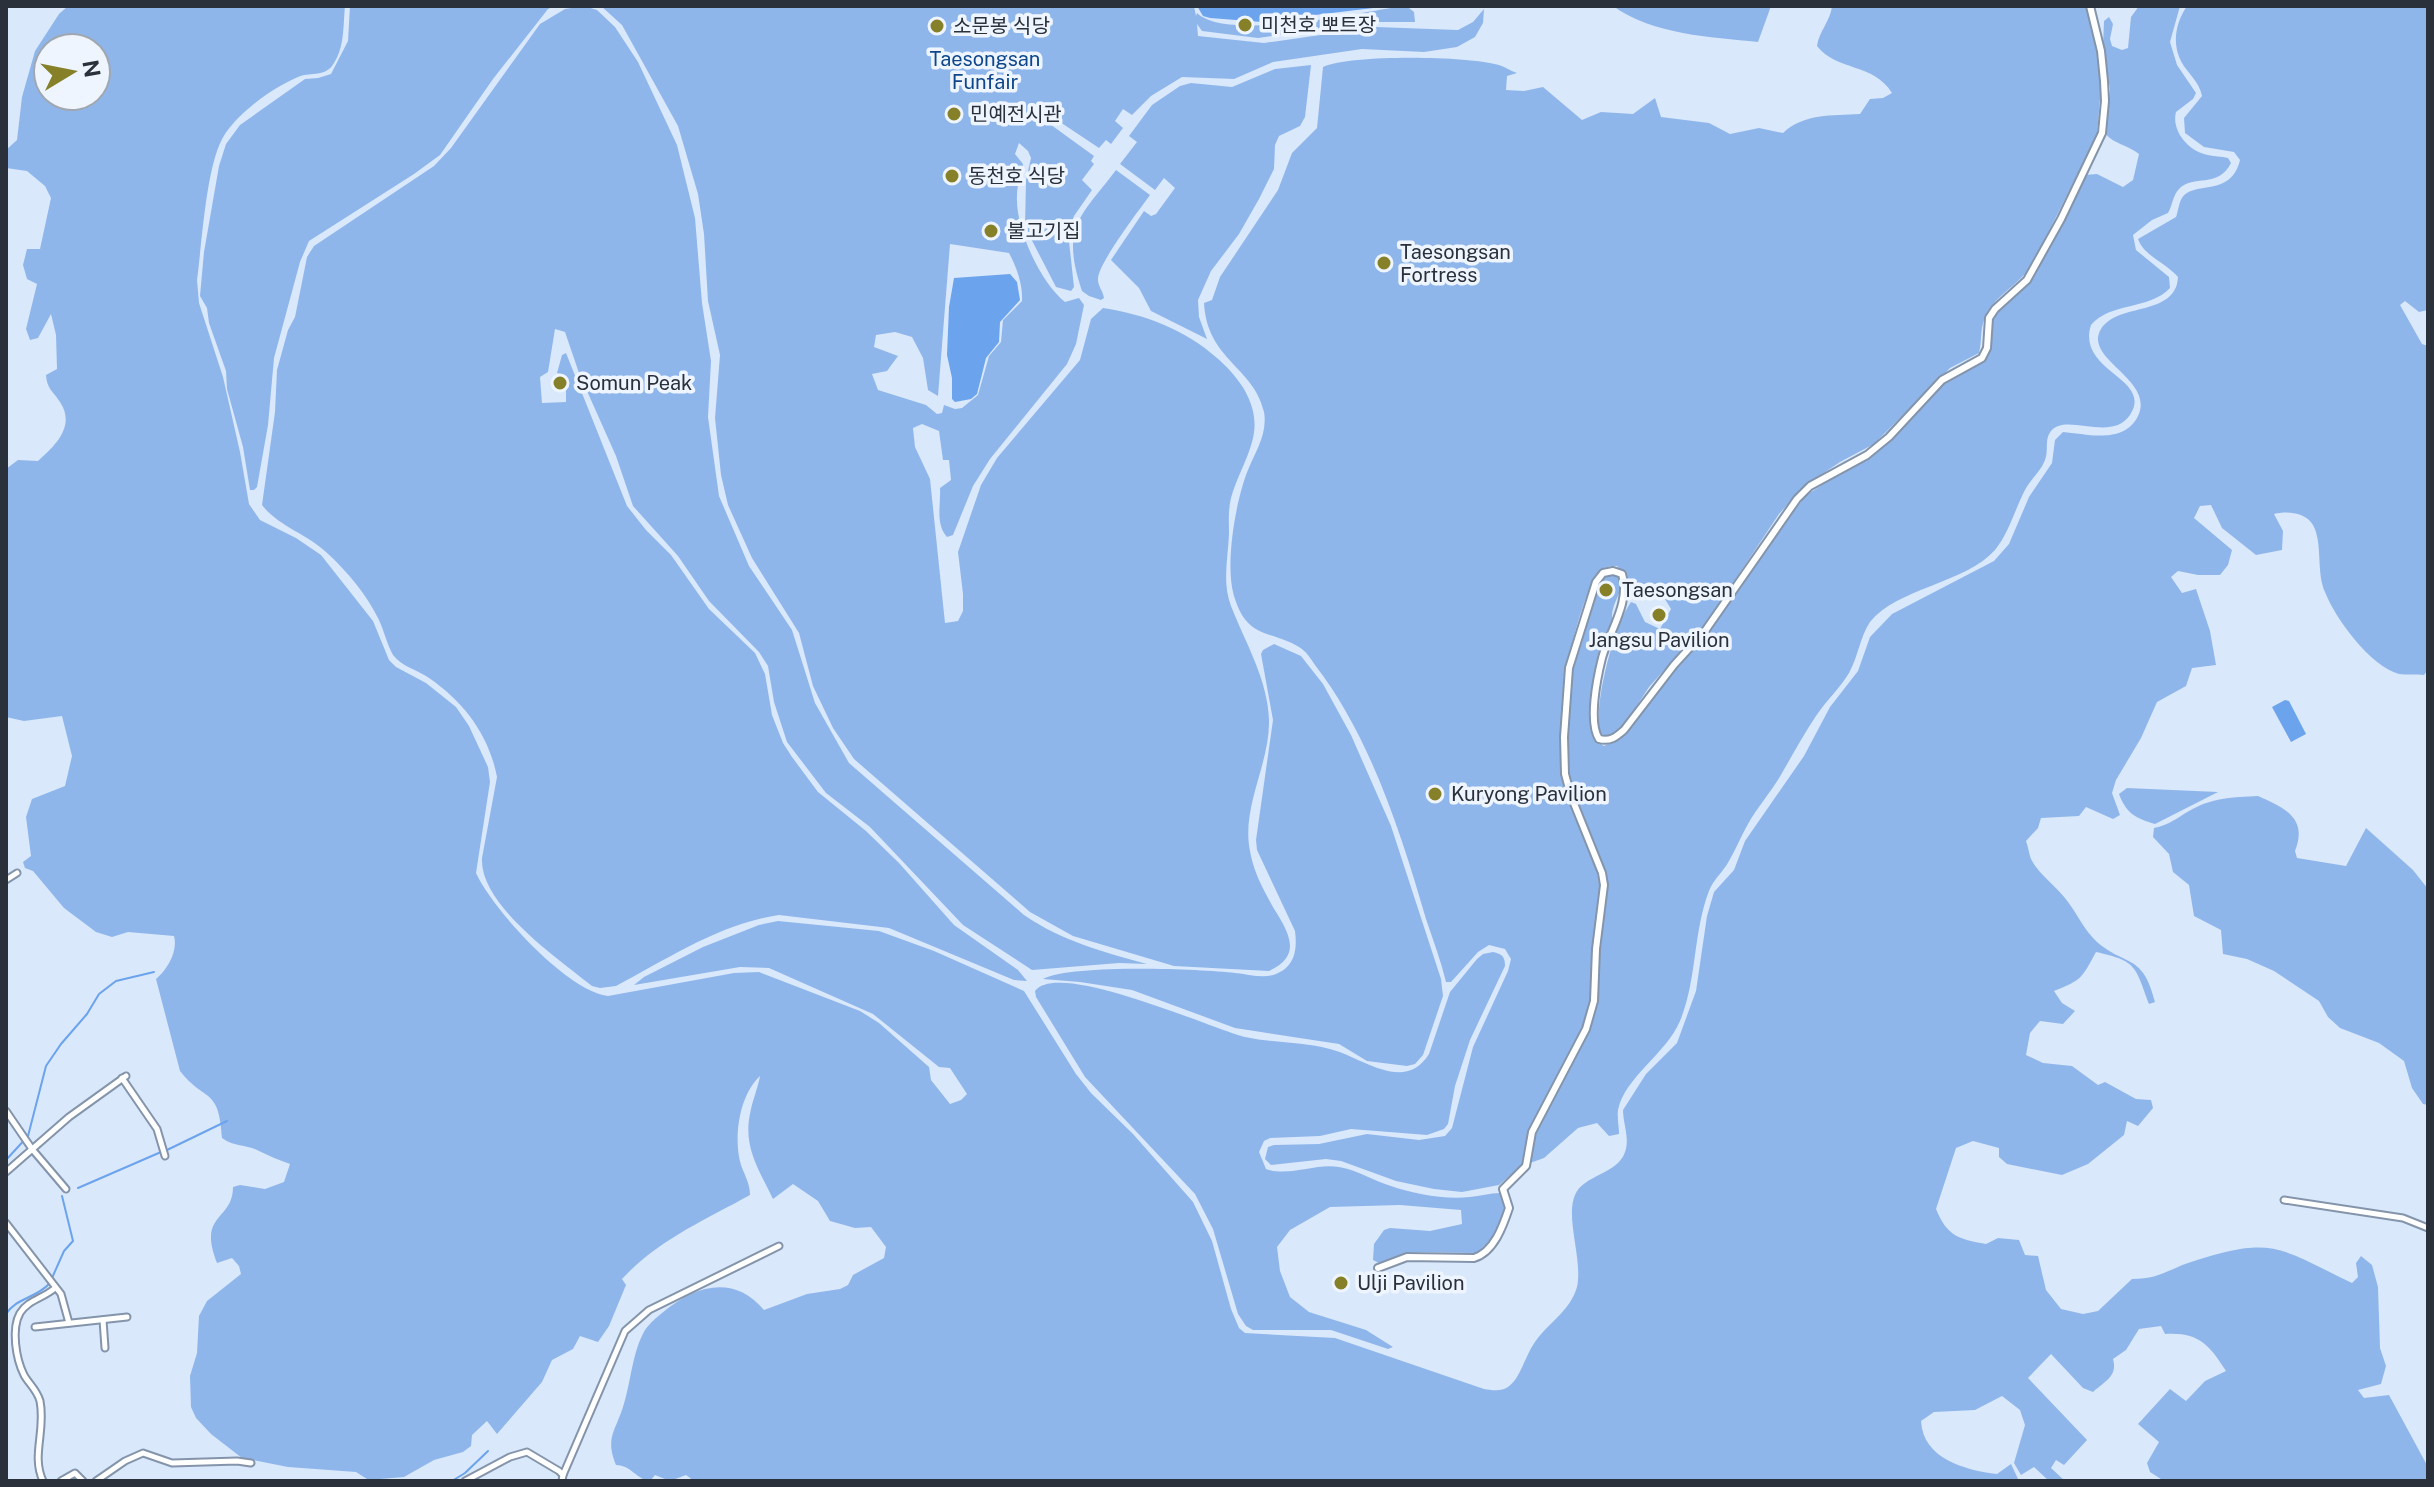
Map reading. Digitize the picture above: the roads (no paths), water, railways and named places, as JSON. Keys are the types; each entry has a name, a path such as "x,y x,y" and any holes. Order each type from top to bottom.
{"street":[{"path":"1378,1268 1407,1257 1474,1258 1484,1254 1494,1242 1509,1208 1503,1189 1526,1166 1532,1132 1586,1029 1594,1001 1596,939 1604,885 1565,774 1564,737 1569,668 1596,582 1603,573 1613,571 1622,574 1626,585 1603,656 1594,715 1596,734 1599,739 1607,741 1624,730 1674,665 1705,631 1797,499 1810,486 1867,455 1889,437 1942,380 1982,358 1987,348 1989,318 2027,280 2061,219 2102,133 2104,81 2101,51 2090,6"},
{"path":"6,880 17,873"},
{"path":"6,1172 124,1077 157,1129 165,1156"},
{"path":"6,1111 32,1149 66,1189"},
{"path":"2284,1200 2403,1218 2428,1228"},
{"path":"6,1223 64,1299 69,1323"},
{"path":"465,1481 527,1452 538,1457 562,1478 625,1331 649,1310 779,1246"},
{"path":"43,1481 37,1467 43,1428 40,1401 18,1360 16,1323 21,1312 32,1301 55,1288"},
{"path":"35,1327 127,1317"},
{"path":"103,1320 105,1348"},
{"path":"96,1481 143,1453 172,1463 251,1463"},
{"path":"61,1481 75,1473 83,1481"}],"waterway":[{"path":"6,1160 28,1136 46,1066 99,994 116,981 154,972"},
{"path":"167,1150 227,1121"},
{"path":"78,1188 161,1152"},
{"path":"52,1278 64,1251 73,1241 62,1196"},
{"path":"6,1314 49,1284"},
{"path":"452,1481 488,1451"}],"place":[{"name":"미천호 뽀트장","path":"1245,25"},
{"name":"소문봉 식당","path":"937,26"},
{"name":"민예전시관","path":"954,114"},
{"name":"동천호 식당","path":"952,176"},
{"name":"불고기집","path":"991,231"},
{"name":"Taesongsan Fortress","path":"1384,263"},
{"name":"Somun Peak","path":"560,383"},
{"name":"Taesongsan","path":"1606,590"},
{"name":"Jangsu Pavilion","path":"1659,615"},
{"name":"Kuryong Pavilion","path":"1435,794"},
{"name":"Ulji Pavilion","path":"1341,1283"}],"park label":[{"name":"Taesongsan Funfair","path":"985,70"}]}
